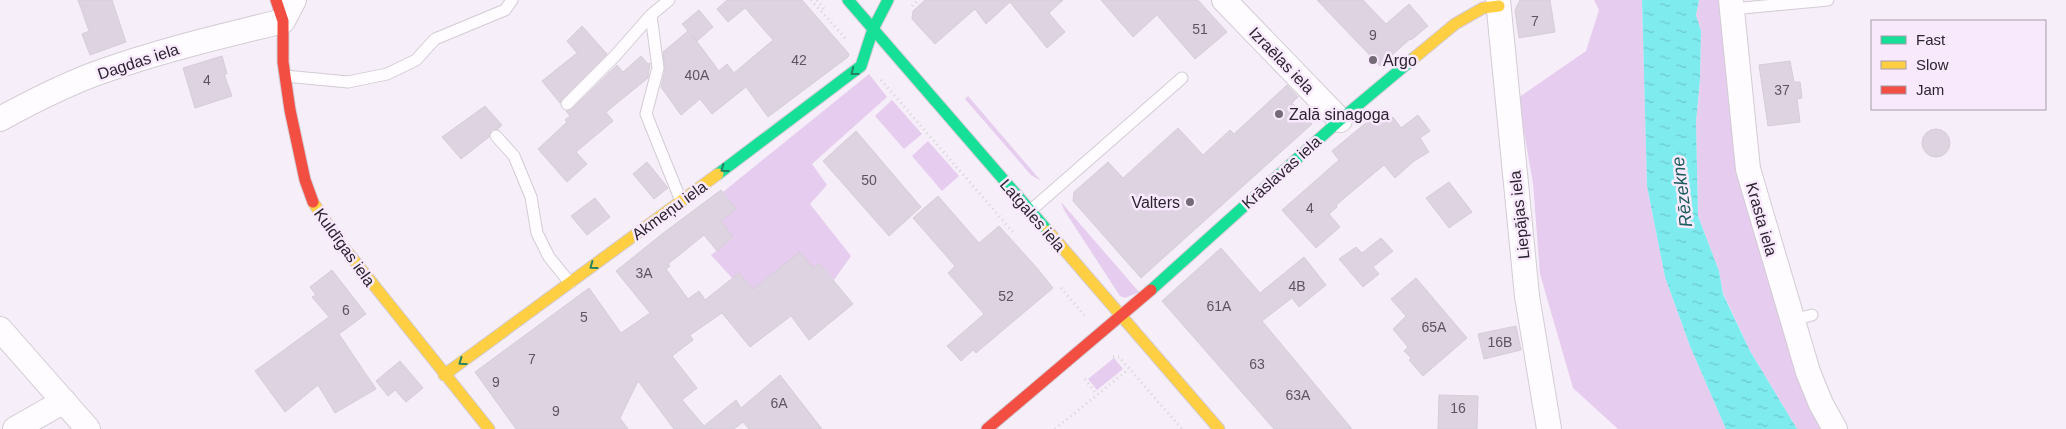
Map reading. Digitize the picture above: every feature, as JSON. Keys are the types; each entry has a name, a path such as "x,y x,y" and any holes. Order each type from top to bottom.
{"street":[{"path":"280,10 294,0"},
{"name":"Latgales iela","path":"848,0 1218,429"},
{"name":"Akmeņu iela","path":"444,376 861,66 873,28 888,0"},
{"name":"Izraēlas iela","path":"1224,0 1340,120"},
{"name":"Krāslavas iela","path":"987,429 1121,317 1340,120 1455,24 1483,8 1499,3"},
{"name":"Liepājas iela","path":"1499,3 1528,296 1549,429"},
{"name":"Krasta iela","path":"1732,4 1748,169 1802,318 1808,372 1835,429"},
{"name":"Kuldīgas iela","path":"280,10 285,76 305,180 314,206 337,239 444,376 490,429"},
{"name":"Dagdas iela","path":"0,119 28,104 102,71 170,50 280,10"},
{"path":"0,329 88,429"},
{"path":"15,429 64,401"}],"lane":[{"path":"285,76 348,82 387,74 416,60 436,40 505,10 512,0"},
{"path":"567,104 615,56 650,15 669,0"},
{"path":"1732,4 1828,0"},
{"path":"650,15 658,68 646,114 681,201"},
{"path":"1030,211 1182,78"},
{"path":"496,136 514,156 530,197 537,233 549,257 570,283"}],"path":[{"path":"811,0 846,40"},
{"path":"879,78 1014,234"},
{"path":"1059,285 1086,318"},
{"path":"1111,356 1119,357 1182,429"},
{"path":"1055,429 1130,369"},
{"path":"1091,374 1085,380 1097,395"}],"shaded area":[{"path":"1594,0 1642,0 1647,186 1665,277 1690,346 1726,429 1618,429 1573,388 1540,274 1533,183 1518,98 1586,51 1599,10"},
{"path":"1699,0 1719,0 1727,80 1823,429 1797,429 1750,351 1723,293 1719,271 1698,216 1696,122 1700,79 1701,31 1696,15"},
{"path":"869,74 887,97 812,164 827,185 810,204 851,256 834,280 819,263 813,268 754,290 739,273 732,278 711,255 733,238 721,221 736,209 723,192"},
{"path":"968,96 1041,181 1031,175 965,99"},
{"path":"892,100 922,134 904,149 875,116"},
{"path":"928,141 959,176 942,191 912,156"},
{"path":"1061,202 1139,292 1125,298 1120,296 1064,210"},
{"path":"1114,358 1123,369 1097,390 1088,379"}],"water":[{"name":"Rēzekne","path":"1642,0 1699,0 1696,15 1701,31 1700,79 1696,122 1698,216 1719,271 1723,294 1750,351 1797,429 1726,429 1690,346 1665,277 1647,186"}],"building":[{"path":"78,0 112,0 126,42 90,55 82,34 89,31"},
{"path":"727,0 802,0 849,54 848,57 768,117 746,87 712,114 700,99 681,115 661,87 665,70 663,52 688,31 682,24 699,10 713,27 697,41 692,35 719,71 727,64 734,73 773,40 745,8 728,22 717,9"},
{"path":"925,0 1063,0 1049,13 1065,32 1047,48 1010,2 986,24 975,9 935,44 912,19 913,11"},
{"path":"1101,0 1198,0 1227,32 1195,59 1157,15 1133,37"},
{"path":"1317,0 1363,0 1386,24 1409,4 1428,26 1410,39 1380,66"},
{"path":"1520,0 1550,0 1555,32 1519,38 1515,10"},
{"path":"582,26 607,54 560,103 542,81 577,53 567,41"},
{"path":"222,56 227,74 224,74 232,96 195,108 183,68"},
{"path":"641,56 648,64 650,63 648,78 606,112 613,121 576,152 587,164 567,182 538,149 567,122 565,120 570,116 566,111 572,109 617,65 623,72"},
{"path":"1790,61 1794,82 1800,82 1802,98 1797,99 1800,122 1768,126 1759,65"},
{"name":"Valters","path":"1287,85 1298,97 1292,103 1312,124 1141,278 1073,201 1074,192 1108,162 1123,178 1178,128 1203,155 1230,130 1234,134"},
{"path":"485,106 502,125 498,129 491,130 489,137 461,159 442,137"},
{"path":"1379,112 1387,123 1393,117 1401,128 1418,115 1430,131 1420,138 1429,152 1414,161 1395,178 1384,165 1336,205 1337,207 1329,214 1340,227 1316,248 1282,210 1339,160 1332,151"},
{"path":"1936,129 1946,133 1950,143 1946,153 1936,157 1926,153 1922,143 1926,133"},
{"path":"856,131 921,207 889,236 823,161"},
{"path":"647,162 668,188 654,199 633,174"},
{"path":"1449,182 1472,212 1449,228 1426,198"},
{"path":"721,190 736,209 721,221 733,237 717,251 704,235 668,264 670,266 666,269 688,299 699,291 705,300 739,273 753,289 800,252 813,268 819,263 853,304 809,340 791,316 750,347 722,313 690,335 693,340 672,356 697,388 682,400 704,426 736,400 741,408 780,375 822,429 749,429 743,422 734,429 674,429 638,381 620,418 628,429 516,429 475,372 589,288 621,333 650,313 616,271"},
{"path":"938,196 979,243 999,226 1053,288 976,353 973,350 961,361 947,346 984,314 948,273 955,266 913,218"},
{"path":"595,198 610,217 587,235 571,216"},
{"path":"1381,238 1393,251 1373,267 1379,274 1363,287 1339,259 1356,247 1362,253"},
{"path":"1221,248 1260,293 1304,257 1326,285 1299,307 1292,298 1262,321 1352,429 1274,429 1162,301"},
{"path":"332,270 366,314 339,334 376,389 335,413 318,385 285,412 255,371 329,317 312,297 316,295 310,287"},
{"path":"1416,278 1467,338 1423,376 1409,360 1411,358 1404,351 1408,347 1393,329 1406,316 1391,299"},
{"path":"1516,326 1521,350 1484,359 1478,334"},
{"path":"400,361 423,388 406,402 395,390 388,396 376,381"},
{"path":"1439,395 1478,396 1477,429 1438,429"}],"traffic: fast":[{"path":"848,0 1048,231"},
{"path":"718,174 861,66 873,29 888,0"},
{"path":"1151,290 1340,120 1414,58"}],"traffic: slow":[{"path":"1414,58 1455,24 1483,8 1499,6"},
{"path":"444,375 718,174"},
{"path":"313,202 337,239 489,429"},
{"path":"1048,231 1219,429"}],"traffic: jam":[{"path":"276,0 283,21 283,62 290,110 305,180 313,202"},
{"path":"987,429 1151,290"}],"place":[{"name":"Argo","path":"1373,60"},
{"name":"Zalā sinagoga","path":"1279,114"},
{"name":"Valters","path":"1190,202"}]}
